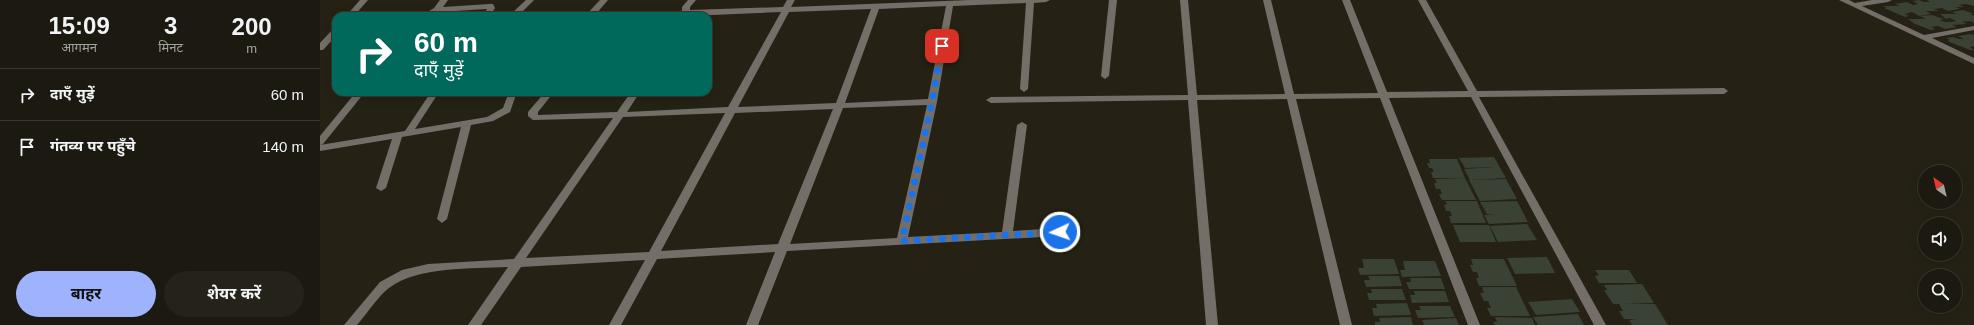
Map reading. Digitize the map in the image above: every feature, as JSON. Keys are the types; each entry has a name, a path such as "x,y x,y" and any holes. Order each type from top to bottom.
{"street":[{"path":"354,12 364,0"},
{"path":"437,10 444,0"},
{"path":"518,12 530,0"},
{"path":"593,12 604,0"},
{"path":"686,12 686,7 692,0"},
{"path":"615,325 791,0"},
{"path":"1024,89 1030,0"},
{"path":"712,13 876,7 895,3 1046,0"},
{"path":"1105,76 1113,0"},
{"path":"1184,0 1212,325"},
{"path":"1267,0 1346,325"},
{"path":"1346,0 1474,325"},
{"path":"1422,0 1600,325"},
{"path":"1843,0 1974,61"},
{"path":"1854,5 1888,0"},
{"path":"902,241 932,102 950,3"},
{"path":"433,12 437,10 490,6 491,8 488,12"},
{"path":"752,325 839,106 876,7"},
{"path":"1925,37 1974,28"},
{"path":"320,48 332,35"},
{"path":"991,100 1724,91"},
{"path":"320,142 358,96"},
{"path":"408,133 432,96"},
{"path":"320,148 490,119 507,110 512,96"},
{"path":"547,96 533,112 533,116 536,118 932,102"},
{"path":"474,325 633,96"},
{"path":"442,219 467,123"},
{"path":"1007,235 1022,125"},
{"path":"381,188 398,135"},
{"path":"350,325 384,285 406,273 428,268 1060,232"}],"building":[{"path":"1919,0 1930,2 1927,0 1974,0 1974,6 1966,4 1959,5 1964,7 1956,7 1960,9 1948,11 1942,8 1934,9 1939,11 1926,11 1931,14 1919,16 1912,12 1905,14 1909,16 1905,17 1884,8 1887,8 1883,6 1900,6 1895,4 1907,2 1913,5 1918,4 1913,1"},
{"path":"1963,10 1974,14 1970,14 1974,16 1974,23 1970,21 1962,22 1967,24 1952,25 1957,27 1945,29 1938,26 1931,27 1936,29 1931,30 1915,24 1908,19 1926,19 1920,16 1932,15 1944,19 1940,20 1945,22 1952,22 1956,21 1950,18 1946,19 1940,14 1957,14 1952,12"},
{"path":"1974,35 1974,46 1970,47 1974,50 1970,50 1947,41 1950,40 1946,38 1953,37 1964,39 1958,36"},
{"path":"1494,157 1506,178 1470,180 1464,169 1495,167 1465,168 1459,158"},
{"path":"1429,159 1457,159 1465,178 1433,178 1431,172 1434,172 1432,168 1429,168 1427,163 1430,163"},
{"path":"1465,178 1476,200 1442,200 1439,194 1442,194 1440,189 1436,189 1434,183 1437,183 1435,179"},
{"path":"1506,179 1517,199 1480,201 1469,180"},
{"path":"1445,201 1477,201 1486,223 1451,223 1449,216 1452,216 1450,211 1446,211 1444,205 1447,204"},
{"path":"1517,201 1528,222 1489,224 1484,215 1495,214 1487,214 1480,202"},
{"path":"1527,224 1537,240 1498,242 1490,226"},
{"path":"1453,225 1489,225 1496,242 1460,242"},
{"path":"1547,257 1555,273 1515,274 1507,258"},
{"path":"1362,259 1394,259 1399,274 1360,275 1358,268 1364,268"},
{"path":"1471,259 1504,259 1517,286 1479,286 1476,278 1479,278 1477,272 1473,272 1470,265 1473,265"},
{"path":"1403,261 1435,261 1441,276 1402,277 1400,270 1405,270"},
{"path":"1595,270 1629,270 1637,283 1599,283 1595,276 1599,275"},
{"path":"1368,276 1399,276 1402,286 1366,287 1364,280 1370,280"},
{"path":"1410,278 1441,278 1445,289 1409,289 1406,282 1411,282"},
{"path":"1642,284 1654,303 1623,304 1655,304 1668,325 1632,325 1629,320 1637,319 1624,319 1619,311 1623,311 1619,304 1613,304 1604,290 1607,290 1604,285"},
{"path":"1482,287 1516,287 1530,316 1491,316 1487,308 1491,308 1488,301 1484,301 1480,293 1484,293"},
{"path":"1371,289 1402,289 1406,300 1369,300 1367,293 1372,293"},
{"path":"1414,291 1445,291 1449,302 1412,303 1410,295 1415,295"},
{"path":"1572,299 1580,312 1536,315 1528,302"},
{"path":"1407,303 1411,315 1374,316 1372,308 1377,308 1376,304"},
{"path":"1419,306 1450,306 1455,317 1418,318 1415,310 1421,310"},
{"path":"1578,314 1584,325 1538,325 1533,317"},
{"path":"1411,317 1413,325 1375,325 1375,322 1380,322 1379,318"},
{"path":"1495,317 1532,318 1535,325 1495,325 1493,322 1497,322"},
{"path":"1456,318 1459,325 1424,325 1422,320"}],"route":[{"path":"942,46 932,102 902,241 1060,232"}]}
